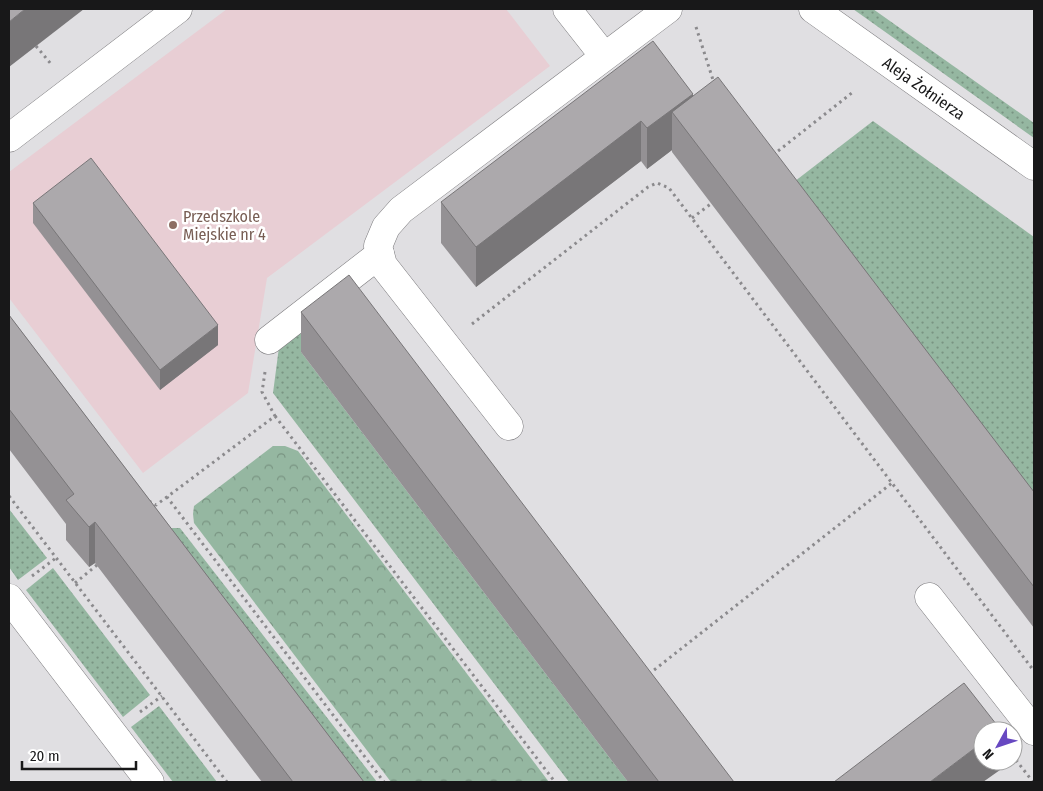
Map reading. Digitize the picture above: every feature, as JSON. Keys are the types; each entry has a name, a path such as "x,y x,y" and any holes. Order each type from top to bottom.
{"street":[{"path":"9,138 178,9"},
{"path":"568,9 604,56"},
{"path":"509,426 382,265 378,246 386,227 401,210 668,9"},
{"name":"Aleja Żołnierza","path":"813,9 1034,166"},
{"path":"269,340 380,254"},
{"path":"929,597 1034,731"},
{"path":"9,598 150,782"}],"path":[{"path":"694,21 714,83"},
{"path":"36,46 55,68"},
{"path":"766,160 853,92"},
{"path":"470,326 648,187 657,183 669,188 1034,671"},
{"path":"692,218 712,204"},
{"path":"269,340 262,392 276,416 555,782"},
{"path":"143,497 156,505 276,416"},
{"path":"647,675 892,483"},
{"path":"9,496 227,782"},
{"path":"167,497 384,782"},
{"path":"75,583 97,565"},
{"path":"1023,769 1033,782"}],"shaded area":[{"name":"Przedszkole Miejskie nr 4","path":"227,9 506,9 550,66 267,278 248,393 143,473 9,298 9,172"}],"green space":[{"path":"853,9 873,9 1034,123 1034,138"},
{"path":"873,121 1034,237 1034,532 777,195"},
{"path":"344,298 301,352 628,782 569,782 273,393 279,347"},
{"path":"273,446 285,446 298,451 549,782 391,782 194,523 194,506"},
{"path":"9,509 47,558 18,580 9,567"},
{"path":"172,528 180,528 377,782 334,782 149,540"},
{"path":"53,568 150,695 123,717 26,590"},
{"path":"159,706 217,782 173,782 131,727"}],"building":[{"path":"9,9 25,9 9,22"},
{"path":"653,41 693,94 647,128 641,121 476,247 441,202"},
{"path":"718,77 1034,492 1034,587 672,112"},
{"path":"91,158 218,325 160,370 33,203"},
{"path":"349,275 734,782 659,782 301,312"},
{"path":"9,315 364,782 293,782 95,522 89,527 66,500 74,494 9,409"},
{"path":"964,683 994,721 973,721 973,750 930,782 834,782"}],"place":[{"name":"Przedszkole Miejskie nr 4","path":"173,225"}]}
